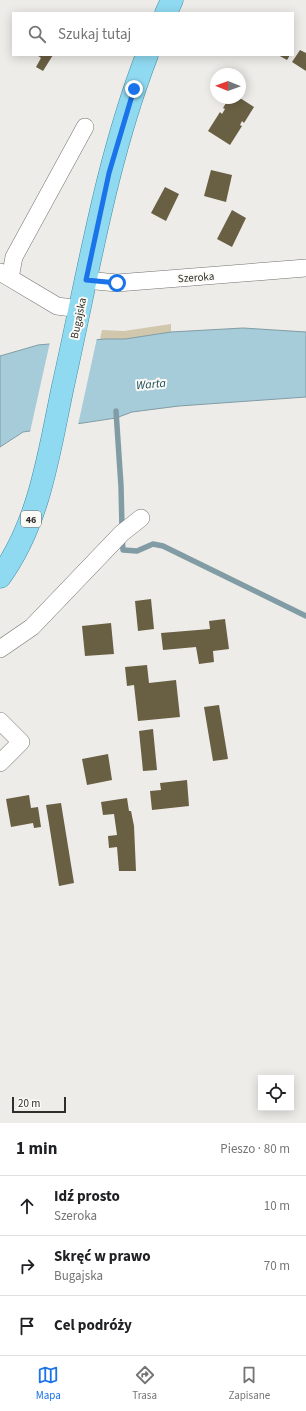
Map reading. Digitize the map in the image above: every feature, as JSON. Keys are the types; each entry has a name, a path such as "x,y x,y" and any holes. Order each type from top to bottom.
{"main road":[{"path":"166,12 172,0"},
{"name":"Bugajska","path":"0,577 22,541 35,508 48,455 109,173 134,89 147,56"}],"street":[{"path":"78,319 5,275 85,127"},
{"name":"Szeroka","path":"86,280 117,283 306,268"},
{"path":"0,649 32,627 122,533 141,518"},
{"path":"0,721 21,742 0,763"}],"shaded area":[{"path":"171,324 171,332 125,339 100,339 102,330 124,331"}],"water":[{"name":"Warta","path":"243,328 306,332 306,397 179,406 132,412 116,418 23,432 0,447 0,356 38,345 105,339 125,339 171,332"}],"pier":[{"path":"97,338 78,425 30,432 50,342"}],"building":[{"path":"300,50 306,53 306,71 292,62"},
{"path":"38,56 52,56 43,71 36,67 41,58"},
{"path":"280,56 289,56 287,60"},
{"path":"246,102 254,107 244,123 242,121 240,125 242,126 230,145 208,131 220,112 222,114 225,109 223,108 225,104 246,104"},
{"path":"211,170 232,175 226,202 204,196"},
{"path":"165,187 179,194 166,221 151,213"},
{"path":"232,210 246,218 232,247 217,239"},
{"path":"151,599 154,629 138,631 135,601"},
{"path":"225,619 229,649 213,651 214,662 199,664 196,647 163,650 161,633 210,629 209,621"},
{"path":"111,623 114,654 85,656 82,626"},
{"path":"147,665 149,683 176,680 180,717 138,721 134,685 127,686 125,667"},
{"path":"219,705 228,759 213,761 204,707"},
{"path":"153,729 157,770 143,771 139,731"},
{"path":"108,754 112,780 87,785 82,759"},
{"path":"187,780 189,806 152,810 150,791 161,790 160,783"},
{"path":"29,795 31,808 38,807 41,827 34,828 33,823 11,827 6,799"},
{"path":"127,798 129,811 131,811 134,826 136,871 119,871 117,847 109,848 108,836 117,835 114,814 103,815 101,802"},
{"path":"61,803 74,883 59,886 46,805"}],"waterway":[{"path":"116,411 122,528"},
{"path":"122,537 123,550 137,551 153,544 163,546 306,616"}],"route":[{"path":"117,283 86,280 109,173 134,89"}]}
